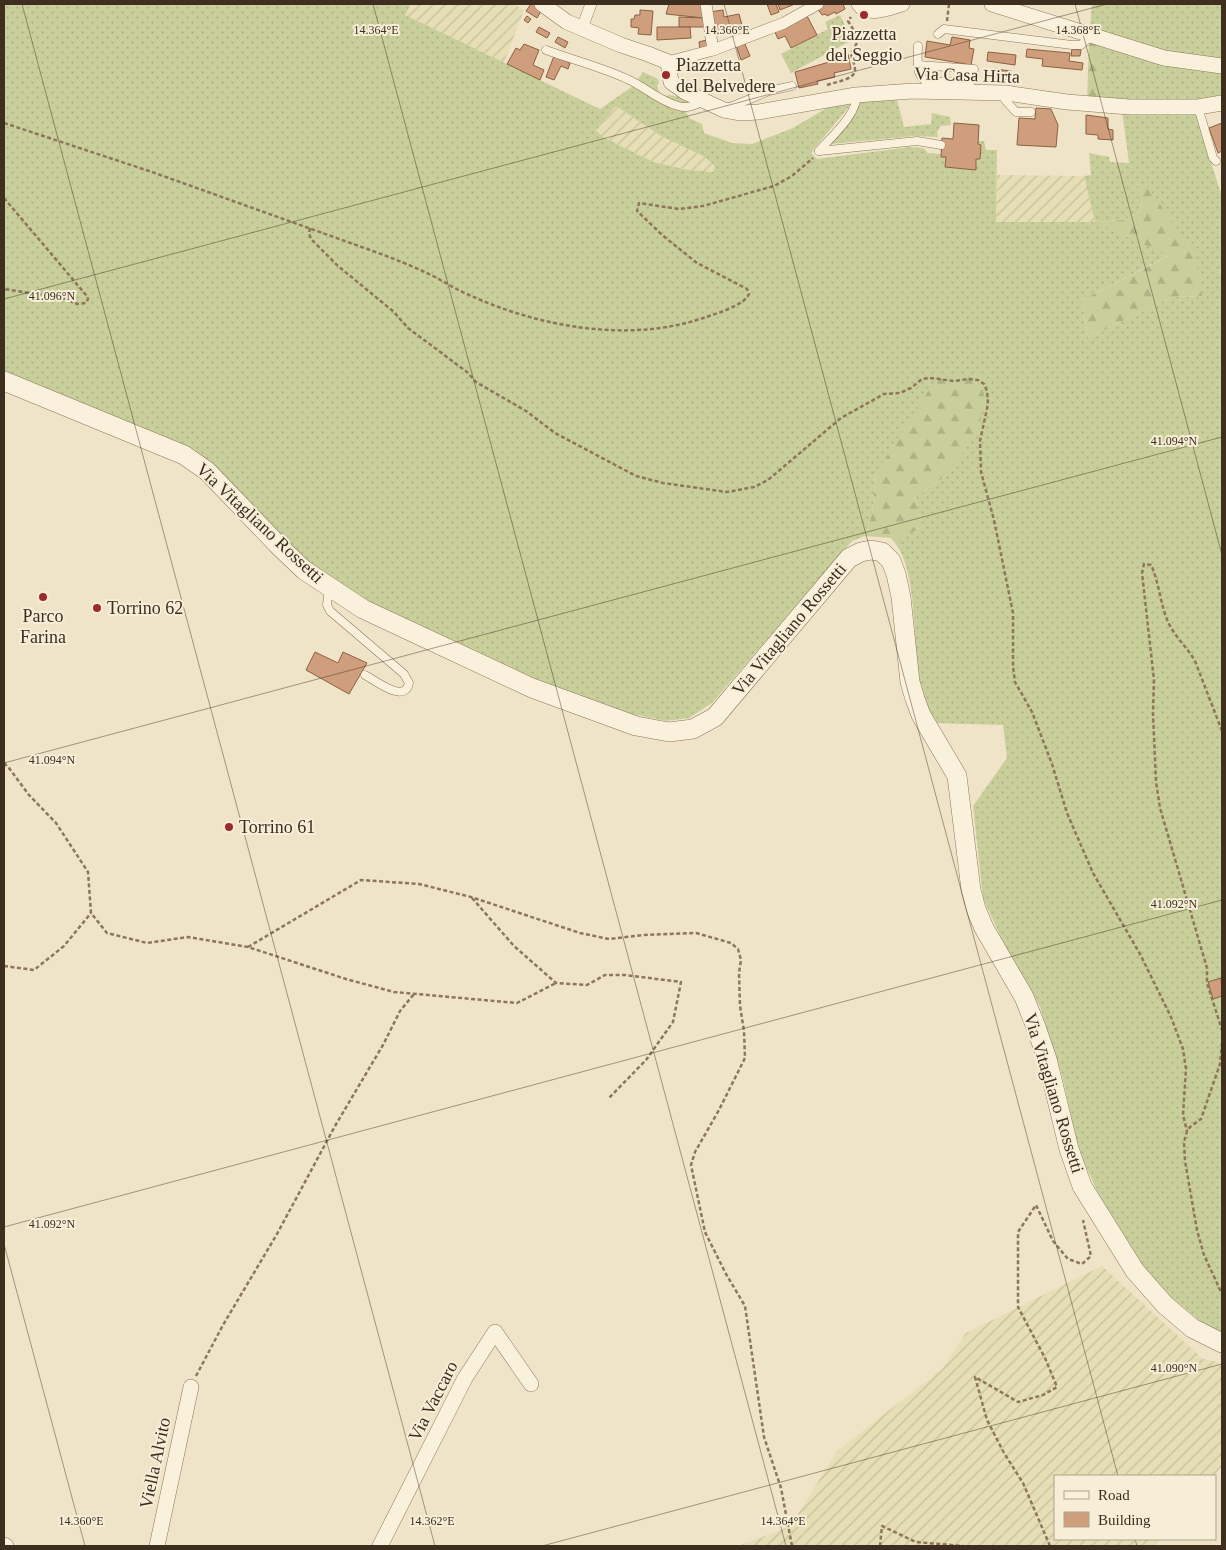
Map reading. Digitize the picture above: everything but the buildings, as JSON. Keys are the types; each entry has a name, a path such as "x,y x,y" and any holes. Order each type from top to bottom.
{"street":[{"path":"582,28 591,4"},
{"path":"706,4 712,50"},
{"path":"545,5 567,22 621,45 668,62 712,50 784,22 818,4"},
{"path":"860,5 868,10 878,10 902,4"},
{"path":"992,4 1164,58 1222,66"},
{"name":"Via Casa Hirta","path":"668,62 671,82 685,92 724,110 741,113 760,112 856,96 912,91 1006,93 1067,102 1129,107 1198,107 1222,103"},
{"name":"Via Vitagliano Rossetti","path":"4,381 184,455 207,471 304,570 363,609 532,688 636,726 670,732 694,730 716,717 849,558 861,552 871,550 882,552 896,574 901,597 910,682 915,699 921,715 957,776 971,890 976,910 984,928 1024,997 1036,1027 1047,1059 1069,1149 1082,1186 1135,1271 1165,1305 1192,1328 1222,1343"},
{"name":"Via Vaccaro","path":"380,1546 465,1378 495,1332 531,1384"},
{"name":"Viella Alvito","path":"157,1546 190,1387"}],"lane":[{"path":"938,34 944,29 1072,45 1081,45 1092,35"},
{"path":"918,46 918,65 921,77 925,82 970,84 973,92"},
{"path":"546,50 625,78 678,106 693,106 704,101"},
{"path":"918,65 974,69"},
{"path":"724,110 769,91 792,86"},
{"path":"1006,93 1005,100 1016,112 1031,112"},
{"path":"819,151 851,114 856,96"},
{"path":"1198,107 1213,158 1216,161"},
{"path":"819,151 917,141 941,145"},
{"path":"330,588 327,605 330,611 404,674 409,684 408,689 398,693 365,675"}],"path":[{"path":"947,30 949,4"},
{"path":"825,85 854,74 855,70 850,54 859,38 848,20 860,5"},
{"path":"4,123 152,172 370,250 419,269 466,294 505,309 530,317 610,331 649,330 682,325 725,311 743,301 749,294 747,289 697,263 662,235 636,210 639,203 680,209 703,206 751,194 774,186 792,176 816,156 819,151"},
{"path":"4,198 88,299 86,303 77,304 63,298 4,289"},
{"path":"1222,731 1195,661 1178,640 1169,623 1161,603 1151,565 1144,564 1142,572 1154,680 1153,713 1156,782 1160,808 1207,968 1207,983 1222,1030"},
{"path":"4,763 29,795 56,823 88,872 90,913 107,933 146,943 188,937 248,947 346,979 394,992 516,1003 556,983 587,985 605,975 625,975 681,982 673,1022 646,1060 608,1099"},
{"path":"248,947 361,880 419,884 471,897 580,932 609,939 644,935 696,933 731,943 738,949 741,960 739,973 740,1006 744,1031 745,1058 695,1152 692,1164 705,1232 745,1306 764,1437 781,1488 792,1546"},
{"path":"471,897 514,946 556,983"},
{"path":"4,966 34,970 64,946 90,913"},
{"path":"190,1387 223,1325 277,1234 335,1126 383,1045 400,1011 414,994"},
{"path":"1222,1043 1220,1064 1201,1119 1186,1131 1184,1142 1185,1161 1197,1230 1204,1255 1222,1294"},
{"path":"1050,1546 1023,1483 1004,1453 987,1420 975,1377 1018,1402 1043,1395 1056,1387 1045,1358 1018,1307 1018,1232 1036,1205 1053,1241 1068,1259 1082,1264 1091,1256 1083,1218"},
{"path":"880,1546 882,1526 916,1542 963,1546"}],"shaded area":[{"path":"411,4 513,4 524,10 504,63 405,15"},
{"path":"616,106 661,136 705,157 715,166 714,173 688,170 653,162 603,137 596,130"},
{"path":"997,175 1084,176 1095,222 996,222"},
{"path":"1102,1266 1203,1359 1222,1363 1222,1466 1215,1475 1054,1475 1054,1540 1159,1540 1153,1546 738,1546 791,1526 837,1451 942,1369 966,1333"}],"green space":[{"path":"4,4 411,4 405,15 600,109 633,86 643,72 658,79 659,93 665,96 670,95 689,99 685,110 689,118 702,124 704,133 732,143 752,144 793,128 840,100 852,103 811,153 817,159 910,147 923,148 928,153 941,154 941,157 946,157 946,167 976,170 976,159 980,159 981,145 978,144 978,141 984,141 986,150 997,150 996,222 1095,222 1084,176 1091,175 1089,153 1109,157 1110,162 1129,163 1122,111 1196,114 1220,191 1222,191 1222,269 1220,270 1222,281 1222,1333 1204,1324 1171,1297 1146,1270 1099,1195 1079,1151 1062,1075 1040,1007 1005,946 983,898 973,806 1007,758 1003,725 935,723 920,687 914,612 908,572 895,543 923,526 914,498 947,475 876,473 872,514 865,536 852,541 712,703 689,718 666,721 626,713 565,692 467,651 386,612 337,584 306,561 195,450 4,373","holes":["616,106 661,136 705,157 715,166 713,172 688,170 653,162 603,137 596,130","1142,201 1202,296 1172,297 1088,338 1082,300 1170,255 1097,222 1124,220 1139,212"]},
{"path":"1092,4 1222,4 1222,60 1171,54 1090,27"},
{"path":"840,15 852,40 791,73 781,54 828,29 825,22"},
{"path":"1089,42 1102,47 1102,100 1087,100"},
{"path":"1102,47 1176,67 1222,73 1222,99 1102,100"},
{"path":"896,96 904,127 931,124 932,113 950,117 951,125 941,126 937,132 938,137 915,136 830,144 857,109 863,98"},
{"path":"1146,185 1195,253 1202,296 1172,297 1088,338 1082,300 1169,256 1095,222 1124,220 1139,212 1142,201 1136,188"},
{"path":"978,374 985,398 979,429 947,475 914,498 923,526 895,543 891,538 865,536 872,514 876,473 936,379"}],"place":[{"name":"Piazzetta del Seggio","path":"864,15"},
{"name":"Piazzetta del Belvedere","path":"666,75"},
{"name":"Parco Farina","path":"43,597"},
{"name":"Torrino 62","path":"97,608"},
{"name":"Torrino 61","path":"229,827"}]}
